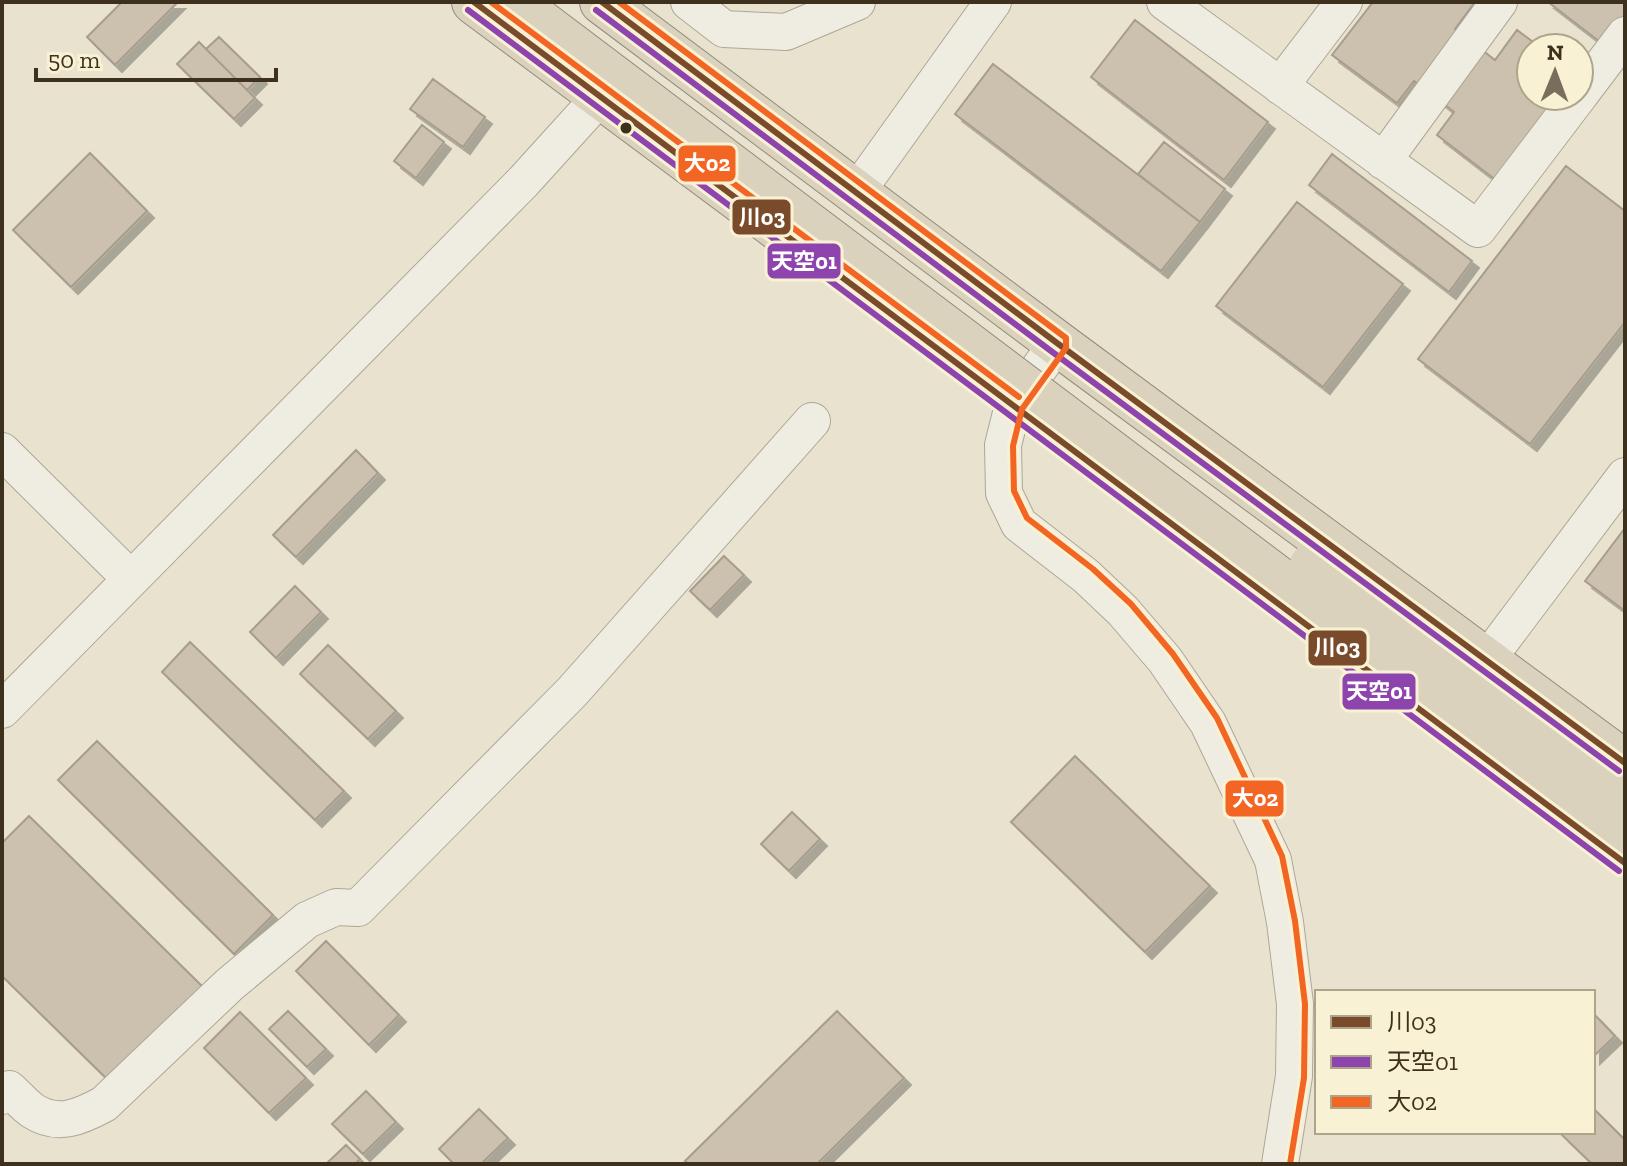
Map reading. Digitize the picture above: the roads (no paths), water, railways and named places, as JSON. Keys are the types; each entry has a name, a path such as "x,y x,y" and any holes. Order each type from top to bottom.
{"highway":[{"path":"474,2 1625,863"},
{"path":"514,2 1625,840"},
{"path":"561,2 1625,800"},
{"path":"602,2 1625,763"}],"street":[{"path":"689,2 724,29 786,32 857,2"},
{"path":"856,193 993,2"},
{"path":"1165,2 1478,229 1567,112"},
{"path":"1280,86 1344,2"},
{"path":"1383,161 1499,2"},
{"path":"1595,75 1625,35"},
{"path":"2,710 523,182 601,96"},
{"path":"1057,343 1013,405 1003,445 1004,493 1019,524 1086,576 1123,611 1165,660 1208,723 1273,860 1285,922 1295,1004 1294,1076 1280,1164"},
{"path":"2,1096 9,1089 33,1112 58,1120 81,1117 104,1104 229,985 307,920 336,907 358,908 572,692 812,421"},
{"path":"2,451 131,579"},
{"path":"1486,661 1625,476"}]}
